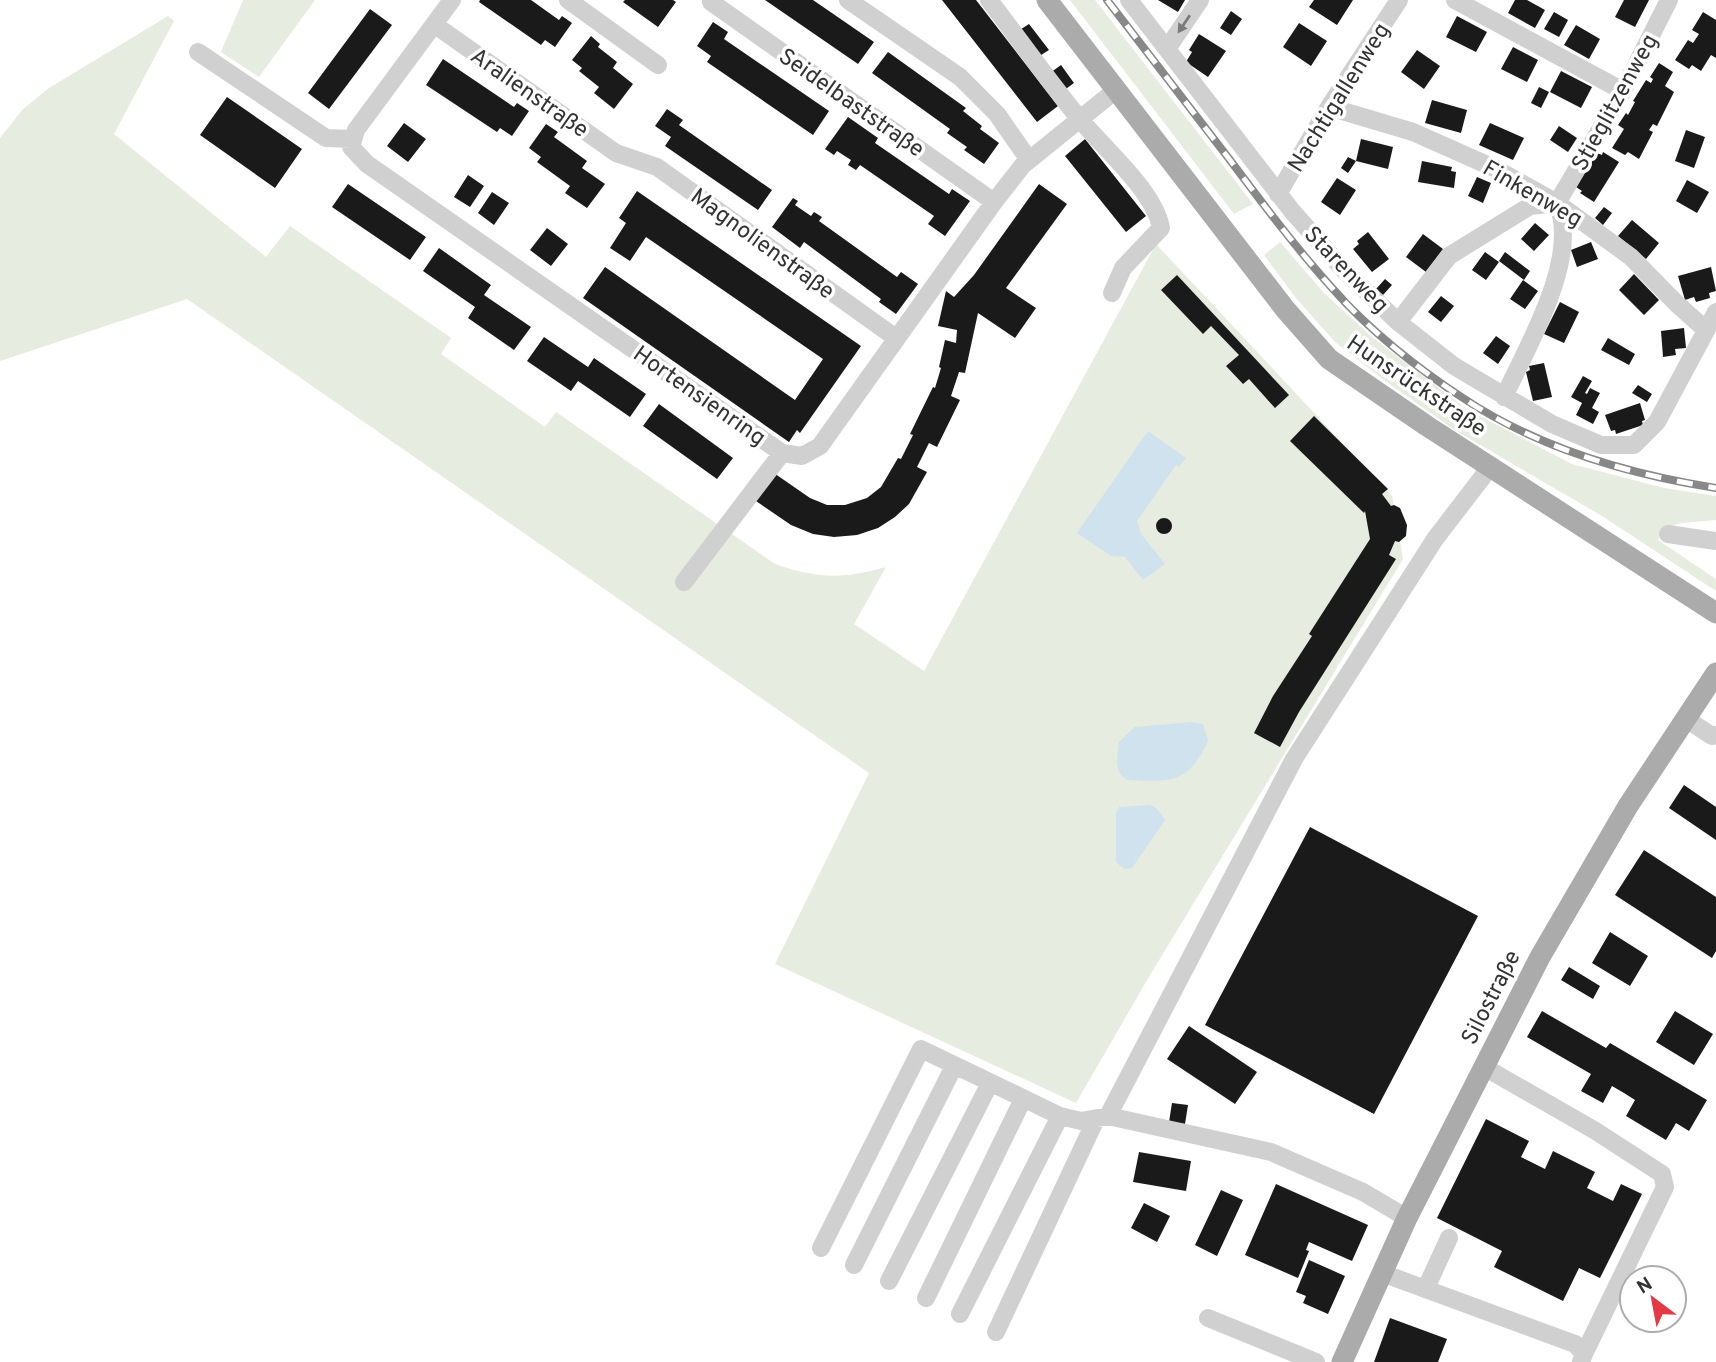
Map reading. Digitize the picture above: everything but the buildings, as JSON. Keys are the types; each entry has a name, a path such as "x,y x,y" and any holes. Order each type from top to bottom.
{"main road":[{"name":"Hunsrückstraße","path":"1047,0 1285,309 1329,359 1716,613"},
{"name":"Silostraße","path":"1342,1362 1407,1218 1554,934 1628,806 1716,673"}],"street":[{"path":"198,52 326,138 353,139 356,130 452,0"},
{"path":"568,0 658,65"},
{"path":"848,0 960,77 997,114 1029,160"},
{"path":"989,0 1079,119 1150,199 1159,215 1161,229 1123,268 1112,293"},
{"name":"Starenweg","path":"1129,0 1278,194 1343,269 1398,322 1454,366 1504,397 1552,424 1601,445 1634,445 1657,422 1706,330"},
{"path":"1167,49 1200,0"},
{"name":"Nachtigallenweg","path":"1278,194 1329,107 1399,0"},
{"path":"1455,0 1623,91"},
{"name":"Stieglitzenweg","path":"1557,203 1623,91 1669,0"},
{"name":"Seidelbaststraße","path":"711,2 994,202"},
{"name":"Aralienstraße","path":"435,25 606,146 626,157"},
{"name":"Hortensienring","path":"353,139 351,146 367,164 782,453 802,456 820,446 994,202 1029,160 1116,90"},
{"name":"Finkenweg","path":"1329,107 1413,132 1494,168 1557,203 1631,257 1706,330"},
{"name":"Magnolienstraße","path":"626,157 657,167 896,338"},
{"path":"1398,322 1449,256 1530,206 1557,203 1564,226 1562,258 1545,308 1504,397"},
{"path":"1706,330 1716,312"},
{"path":"684,582 782,453"},
{"path":"996,1332 1102,1118 1294,759 1435,539 1491,466"},
{"path":"1668,534 1716,541"},
{"path":"1686,719 1716,736"},
{"path":"821,1248 921,1049 1060,1116 1081,1121 1102,1118 1271,1152 1363,1192 1407,1218"},
{"path":"854,1265 954,1066"},
{"path":"1484,1067 1594,1130 1662,1174 1665,1187 1583,1358"},
{"path":"889,1281 990,1083"},
{"path":"926,1298 1023,1099"},
{"path":"960,1314 1060,1116"},
{"path":"1426,1288 1449,1238"},
{"path":"1382,1273 1576,1344 1583,1358"},
{"path":"1208,1318 1315,1362"}],"shaded area":[{"path":"243,0 315,0 259,77 221,52"},
{"path":"1070,0 1095,0 1253,204 1234,214"},
{"path":"168,16 174,21 114,134 266,257 290,226 451,338 441,354 545,427 556,412 775,564 830,576 857,574 886,567 854,624 924,671 1156,244 1392,496 1403,559 1150,975 1076,1103 775,964 869,773 187,299 0,361 0,138 23,109 49,88"},
{"path":"1280,242 1324,293 1373,338 1468,410 1572,464 1664,488 1716,496 1716,520 1681,523 1663,529 1658,540 1716,579 1716,591 1602,516 1453,429 1334,341 1296,298 1264,255"}],"water":[{"path":"1148,431 1186,458 1179,467 1176,465 1137,521 1141,534 1165,564 1143,580 1125,557 1111,556 1077,533"},
{"path":"1191,722 1203,724 1208,741 1201,755 1185,773 1167,780 1155,781 1127,780 1123,777 1117,763 1119,742 1135,727"},
{"path":"1150,805 1157,809 1165,820 1132,868 1124,869 1116,862 1116,813 1119,807"}],"railway":[{"path":"1107,0 1306,258 1362,319 1411,361 1492,416 1553,445 1617,467 1716,488"}]}
